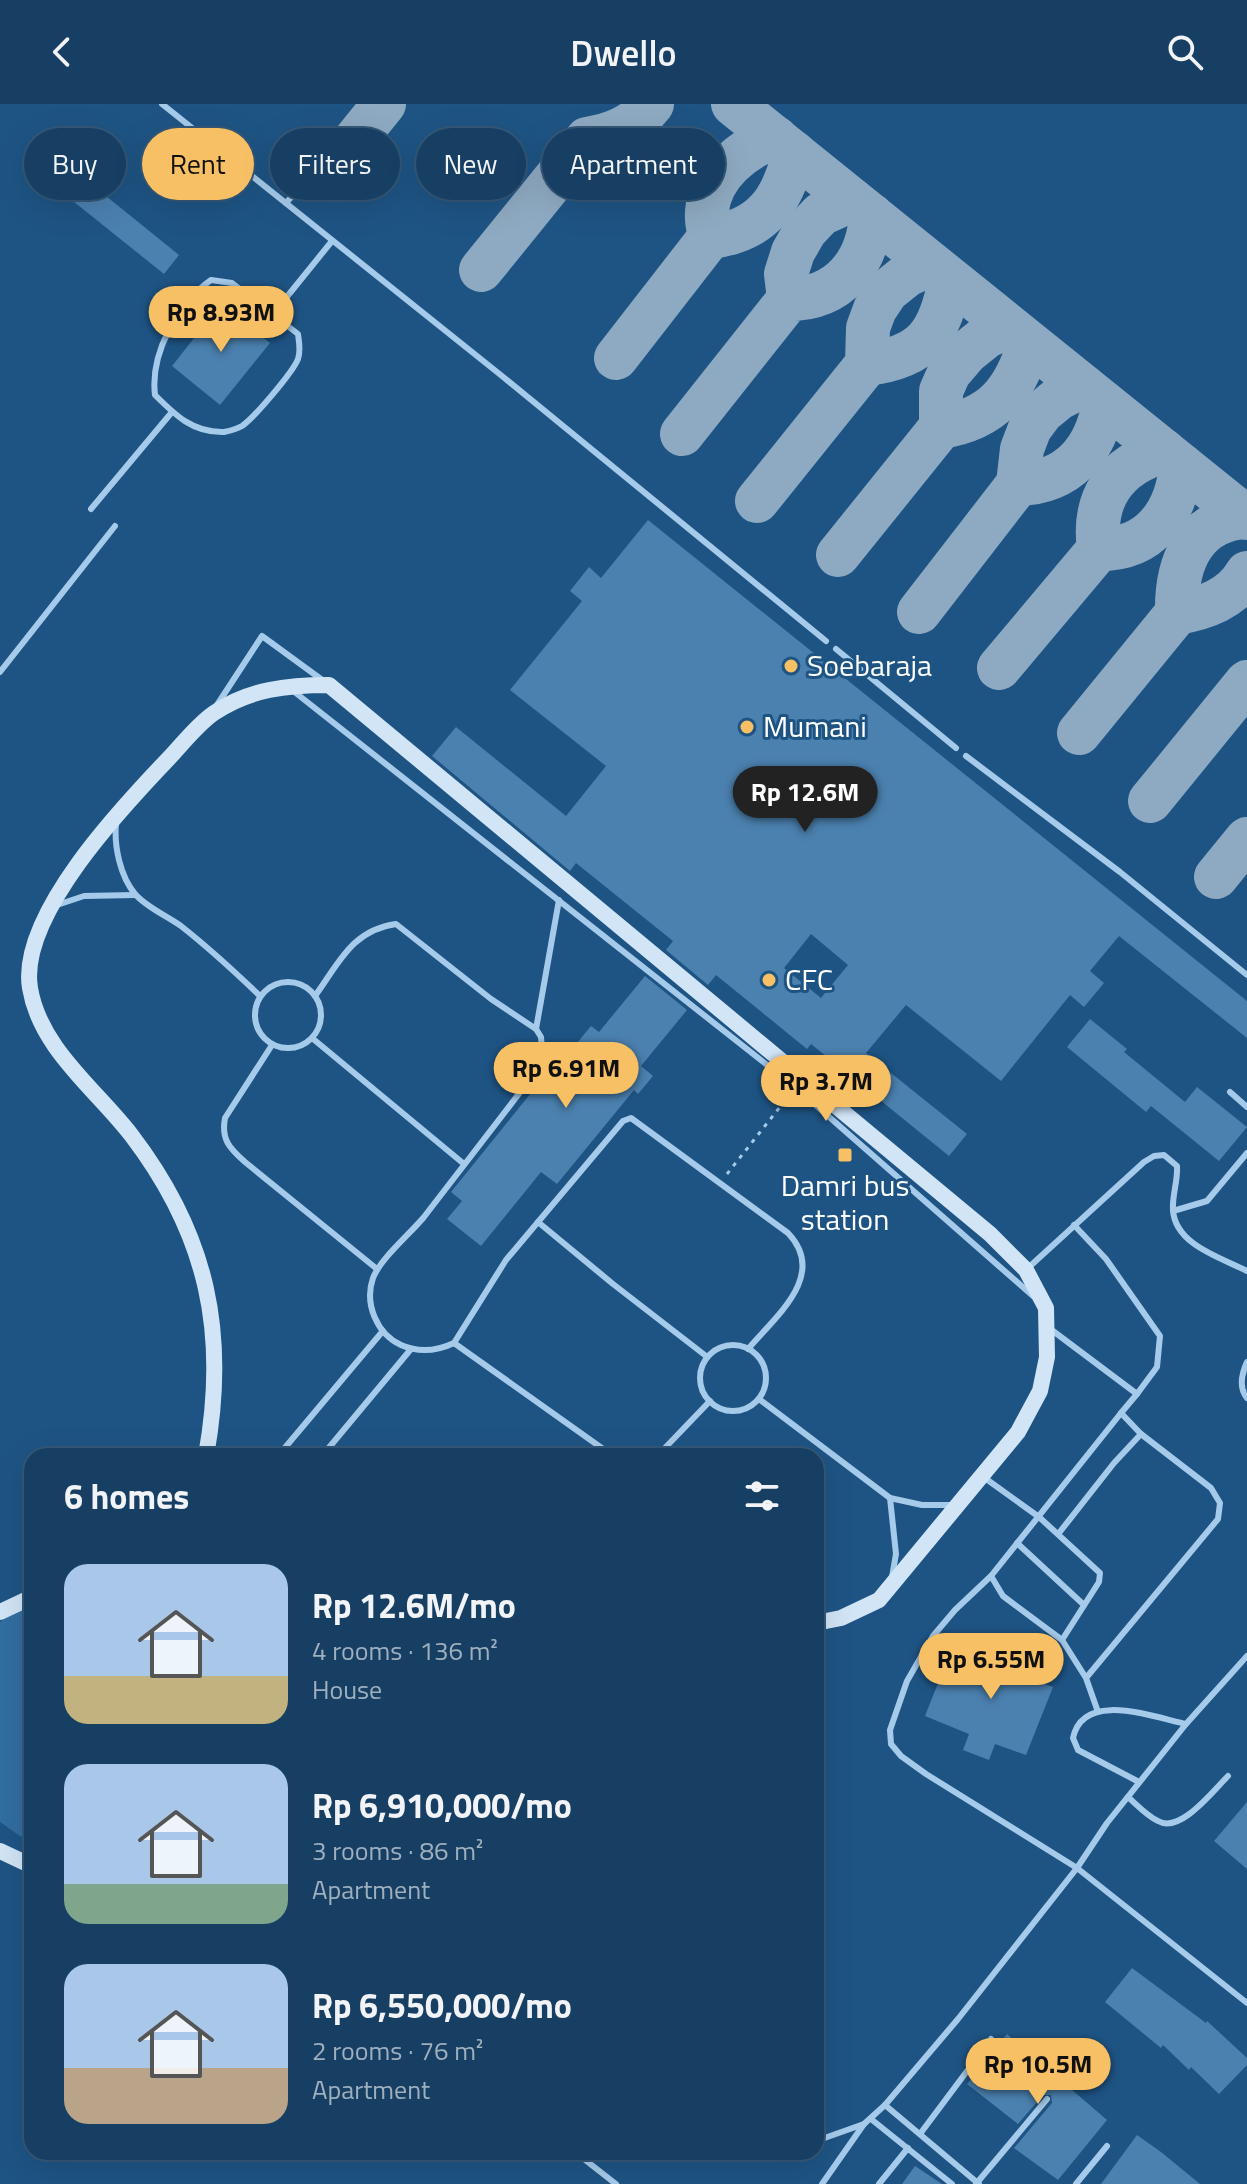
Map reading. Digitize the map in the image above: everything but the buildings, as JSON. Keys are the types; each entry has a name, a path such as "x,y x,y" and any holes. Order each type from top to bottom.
{"street":[{"path":"207,1448 213,1415 214,1353 210,1298 194,1240 132,1136 51,1040 29,987 29,963 37,934 85,853 117,812 211,714 238,699 286,685 329,685 979,1224 1026,1270 1046,1308 1047,1357 1040,1391 1018,1432 879,1600 841,1618 824,1621"},
{"path":"0,1612 24,1601"},
{"path":"2,1857 24,1864"}],"lane":[{"path":"162,104 826,641"},
{"path":"286,203 289,200"},
{"path":"273,314 332,241"},
{"path":"211,280 232,283 273,314 298,334 298,359 287,377 241,427 228,432 208,431 187,424 155,395 152,377 162,342 211,280"},
{"path":"91,509 172,412"},
{"path":"0,672 115,526"},
{"path":"211,714 262,636 329,685"},
{"path":"836,649 956,748"},
{"path":"286,685 795,1087 1046,1308"},
{"path":"966,756 1120,872 1247,975"},
{"path":"117,812 115,838 118,855 135,895 182,927 260,996"},
{"path":"51,909 84,896 135,895"},
{"path":"536,1029 559,900"},
{"path":"315,996 354,942 369,931 396,924 491,999 536,1029 541,1037 543,1062 425,1216 377,1269 370,1297 382,1332 392,1341 411,1349 440,1349 454,1343 498,1272 628,1118 634,1118 800,1245 805,1263 801,1279 792,1297 748,1349"},
{"path":"287,982 303,985 315,996 321,1010 320,1025 312,1038 300,1046 286,1048 272,1045 259,1032 254,1014 260,996 272,986 287,982"},
{"path":"312,1038 464,1164"},
{"path":"272,1045 235,1098 225,1118 225,1141 245,1162 377,1269"},
{"path":"1230,1092 1247,1107"},
{"path":"1173,1211 1207,1201 1247,1153"},
{"path":"1026,1270 1144,1162 1164,1155 1177,1166 1178,1182 1173,1211 1177,1224 1199,1249 1247,1271"},
{"path":"538,1222 706,1356"},
{"path":"1074,1225 1106,1259 1160,1336 1157,1367 991,1576 933,1636 907,1681 890,1730 891,1744 901,1756 926,1774 1077,1868 1247,2003"},
{"path":"1046,1326 1137,1394"},
{"path":"286,1448 382,1332"},
{"path":"454,1343 602,1448"},
{"path":"729,1345 748,1349 761,1359 766,1371 766,1384 759,1399 736,1411 721,1409 710,1401 701,1386 701,1370 706,1356 729,1345"},
{"path":"329,1448 411,1349"},
{"path":"1247,1362 1241,1379 1247,1398"},
{"path":"759,1399 824,1448"},
{"path":"665,1448 710,1401"},
{"path":"1086,1678 1218,1519 1220,1503 1211,1488 1141,1434 1121,1413"},
{"path":"1059,1533 1141,1434"},
{"path":"824,1448 890,1498 922,1505 957,1505"},
{"path":"982,1476 1059,1533 1100,1573 1099,1582 1062,1640"},
{"path":"890,1498 896,1554 891,1585"},
{"path":"1017,1543 1084,1605"},
{"path":"991,1576 1003,1596 1062,1640 1086,1678 1098,1712"},
{"path":"824,2138 864,2124 885,2105 958,2019 1077,1868 1139,1782 1247,1656"},
{"path":"1139,1782 1078,1750 1074,1743 1077,1723 1089,1714 1112,1709 1186,1724"},
{"path":"1128,1797 1157,1821 1168,1825 1182,1821 1228,1776"},
{"path":"920,2134 991,2039"},
{"path":"885,2105 978,2184 1047,2099"},
{"path":"871,2119 952,2184"},
{"path":"822,2184 864,2124"},
{"path":"921,2159 932,2144"},
{"path":"1076,2184 1107,2146"},
{"path":"879,2184 908,2148"},
{"path":"585,2160 616,2184"}],"path":[{"path":"720,1184 787,1098"}],"shaded area":[{"path":"24,1607 24,1837 0,1822 0,1622"}],"taxiway":[{"path":"365,128 384,104"},
{"path":"481,270 587,139 623,128 652,104"},
{"path":"733,104 1247,518"},
{"path":"616,358 710,237 707,218 709,199 721,175 741,155 776,138"},
{"path":"710,237 744,228 767,211 784,186 794,153"},
{"path":"789,299 786,274 793,252 805,231 821,214 852,200"},
{"path":"682,434 789,299 822,293 848,275 864,248 871,215"},
{"path":"757,501 867,364 868,328 875,309 887,291 907,275 931,264"},
{"path":"867,364 903,356 926,340 941,315 950,280"},
{"path":"838,555 941,427 941,391 949,373 967,352 987,336 1008,327"},
{"path":"941,427 975,417 999,400 1017,376 1029,344"},
{"path":"919,612 1018,484 1022,449 1030,428 1042,412 1059,398 1083,386"},
{"path":"1018,484 1051,478 1077,461 1094,435 1104,403"},
{"path":"999,668 1099,549 1099,515 1110,486 1132,465 1164,451"},
{"path":"1099,549 1133,543 1158,525 1174,499 1181,465"},
{"path":"1079,733 1177,613 1177,595 1184,562 1200,536 1213,526 1247,517"},
{"path":"1177,613 1226,596 1247,573"},
{"path":"1150,801 1247,682"},
{"path":"1216,877 1247,839"}],"place":[{"name":"Soebaraja","path":"791,666"},
{"name":"Mumani","path":"747,727"},
{"name":"CFC","path":"769,980"},
{"name":"Damri bus station","path":"845,1155"}]}
